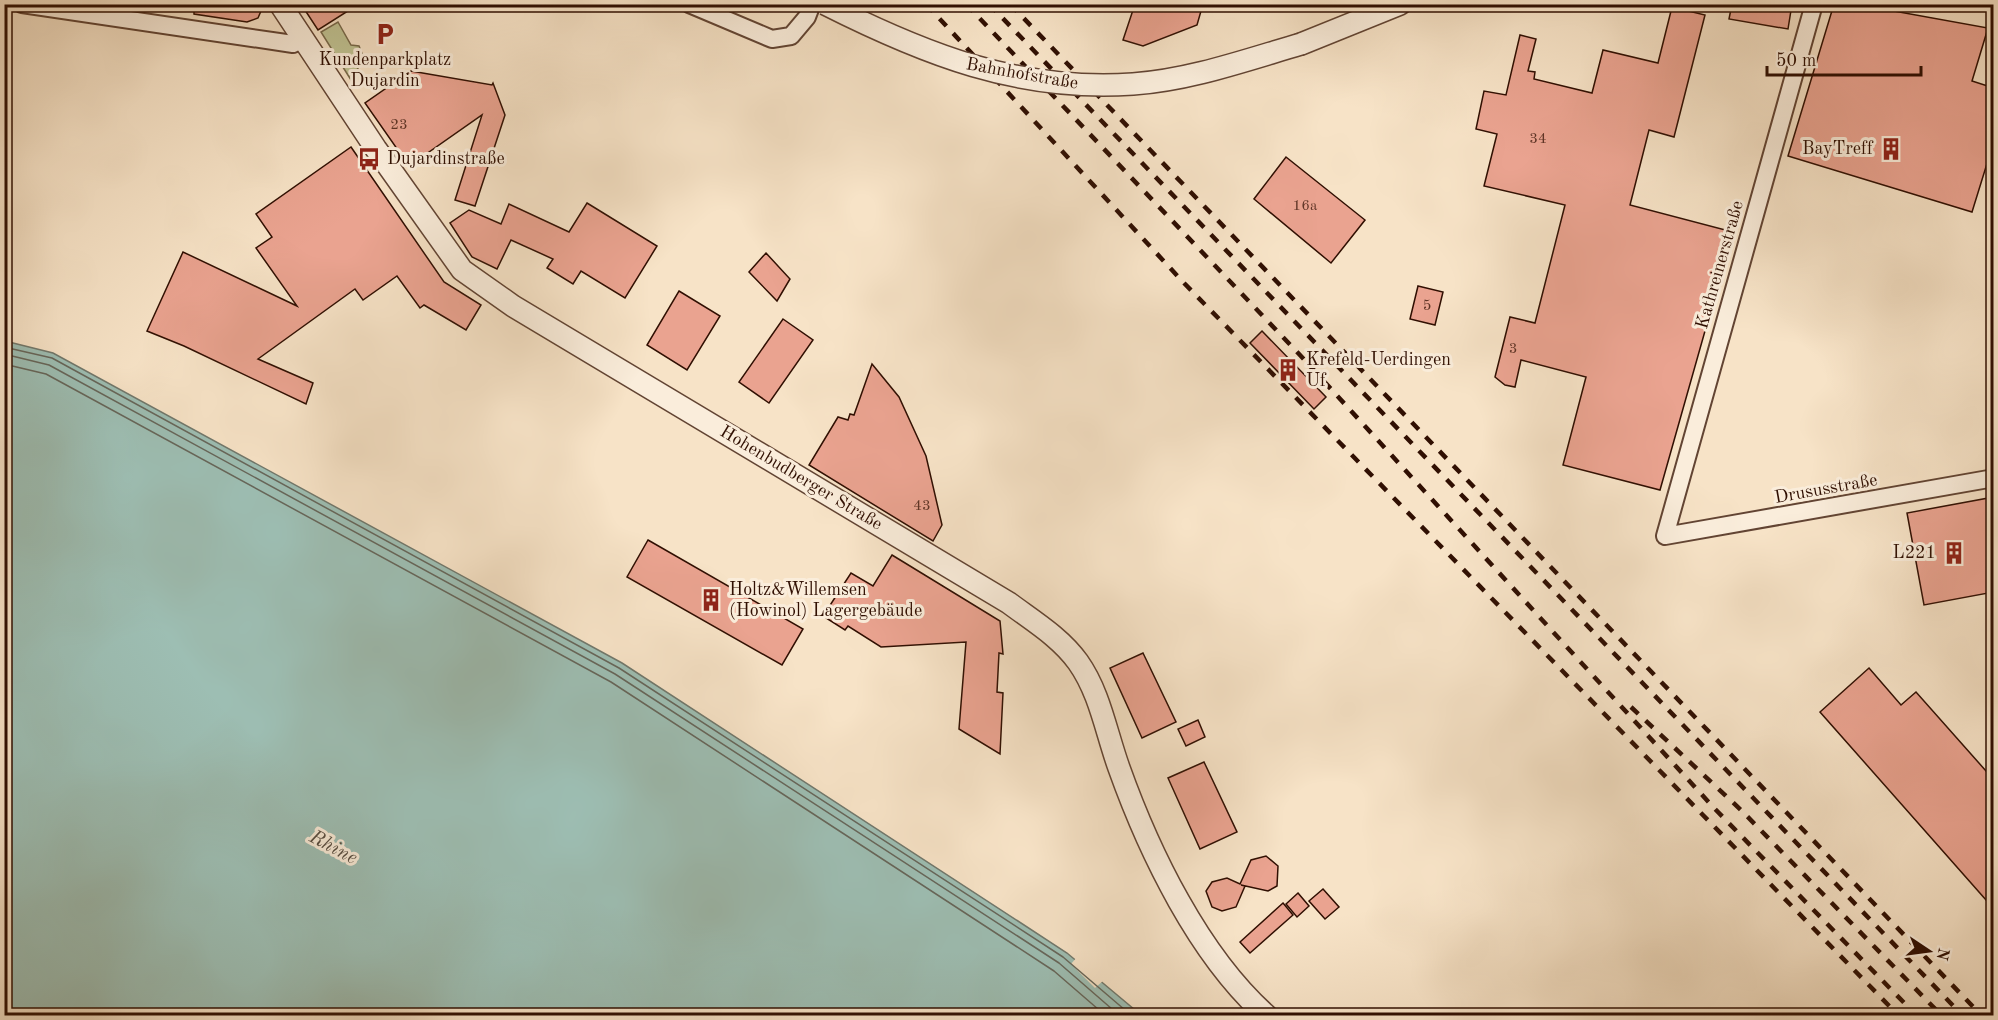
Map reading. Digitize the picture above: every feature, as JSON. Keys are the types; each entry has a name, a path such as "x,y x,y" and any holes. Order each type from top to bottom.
{"street":[{"path":"21,4 293,44 303,39"},
{"name":"Hohenbudberger Straße","path":"280,4 441,242 468,275 513,306 1009,603 1060,641 1078,662 1094,691 1119,768 1147,837 1178,898 1213,952 1260,1009"},
{"path":"689,4 772,39 791,36 807,17 812,4"},
{"name":"Bahnhofstraße","path":"825,4 881,32 955,62 1069,85 1134,84 1209,72 1301,44 1400,4"},
{"name":"Kathreinerstraße","path":"1665,536 1814,4"},
{"name":"Drususstraße","path":"1665,536 1994,478"}],"green space":[{"path":"338,22 351,45 359,46 364,58 351,80 321,32"}],"water":[{"name":"Rhine","path":"5,341 53,353 622,663 1067,953 1141,1015 5,1016"}],"pier":[{"path":"1077,957 1104,980 1095,988 1071,964"}],"building":[{"path":"194,4 264,4 258,18 247,22 194,14"},
{"path":"301,4 359,4 318,30"},
{"path":"1135,4 1203,4 1197,25 1143,46 1123,40"},
{"path":"1732,4 1792,4 1788,29 1729,19"},
{"path":"1834,4 1855,4 1988,28 1972,81 1994,88 1994,141 1972,212 1788,156"},
{"path":"1672,7 1705,15 1674,137 1649,130 1630,205 1733,232 1660,490 1563,465 1586,377 1521,360 1515,387 1505,385 1495,377 1510,317 1535,323 1565,205 1484,186 1497,134 1476,129 1484,91 1506,95 1520,35 1536,39 1528,71 1535,72 1534,79 1592,93 1603,50 1658,63"},
{"path":"411,71 492,85 493,83 505,115 475,206 455,200 482,115 409,166 365,103"},
{"path":"351,147 444,282 481,305 466,330 424,305 420,308 397,276 363,300 355,289 258,359 313,383 306,404 184,346 147,331 183,252 297,306 256,248 272,237 256,214"},
{"path":"1286,157 1365,220 1331,263 1254,199"},
{"path":"587,203 657,246 625,298 581,271 573,284 547,268 553,259 511,240 497,269 472,257 450,223 469,210 501,224 509,204 569,232"},
{"path":"766,253 790,279 777,301 749,272"},
{"path":"1418,286 1443,292 1435,325 1410,319"},
{"path":"679,291 720,316 687,370 647,345"},
{"path":"783,319 813,340 769,403 739,382"},
{"name":"Krefeld-Uerdingen Uf","path":"1262,331 1326,397 1314,409 1250,343"},
{"path":"872,364 899,397 926,456 942,525 933,541 809,465 838,417 848,420 850,414 854,415"},
{"name":"L221","path":"1994,497 1994,592 1924,605 1907,513"},
{"name":"Holtz&Willemsen (Howinol) Lagergebäude","path":"648,540 803,629 782,665 627,577"},
{"path":"892,555 1000,621 1003,654 999,653 997,692 1003,693 1000,754 959,729 966,642 881,647 848,626 845,630 823,616 851,573 873,586"},
{"path":"1143,653 1176,722 1142,738 1110,668"},
{"path":"1869,668 1901,705 1916,692 1994,780 1994,909 1820,712"},
{"path":"1198,720 1205,737 1186,746 1178,729"},
{"path":"1204,762 1237,832 1200,849 1168,778"},
{"path":"1266,856 1278,866 1277,886 1268,891 1241,885 1245,886 1236,907 1222,911 1212,907 1206,891 1212,882 1227,878 1240,884 1251,860"},
{"path":"1323,889 1339,907 1325,919 1309,901"},
{"path":"1298,893 1309,906 1297,917 1286,904"},
{"path":"1283,903 1293,915 1250,953 1240,942"}],"railway":[{"path":"926,4 1184,283 1899,1016"},
{"path":"966,4 1299,354 1715,809 1917,1016"},
{"path":"989,4 1963,1016"},
{"path":"1010,4 1982,1016"},
{"path":"1631,707 1741,810 1942,1016"}],"place":[{"name":"Kundenparkplatz Dujardin","path":"385,34"},
{"name":"BayTreff","path":"1891,149"},
{"name":"Dujardinstraße","path":"369,159"},
{"name":"Krefeld-Uerdingen Uf","path":"1288,370"},
{"name":"L221","path":"1954,553"},
{"name":"Holtz&Willemsen (Howinol) Lagergebäude","path":"711,600"}]}
